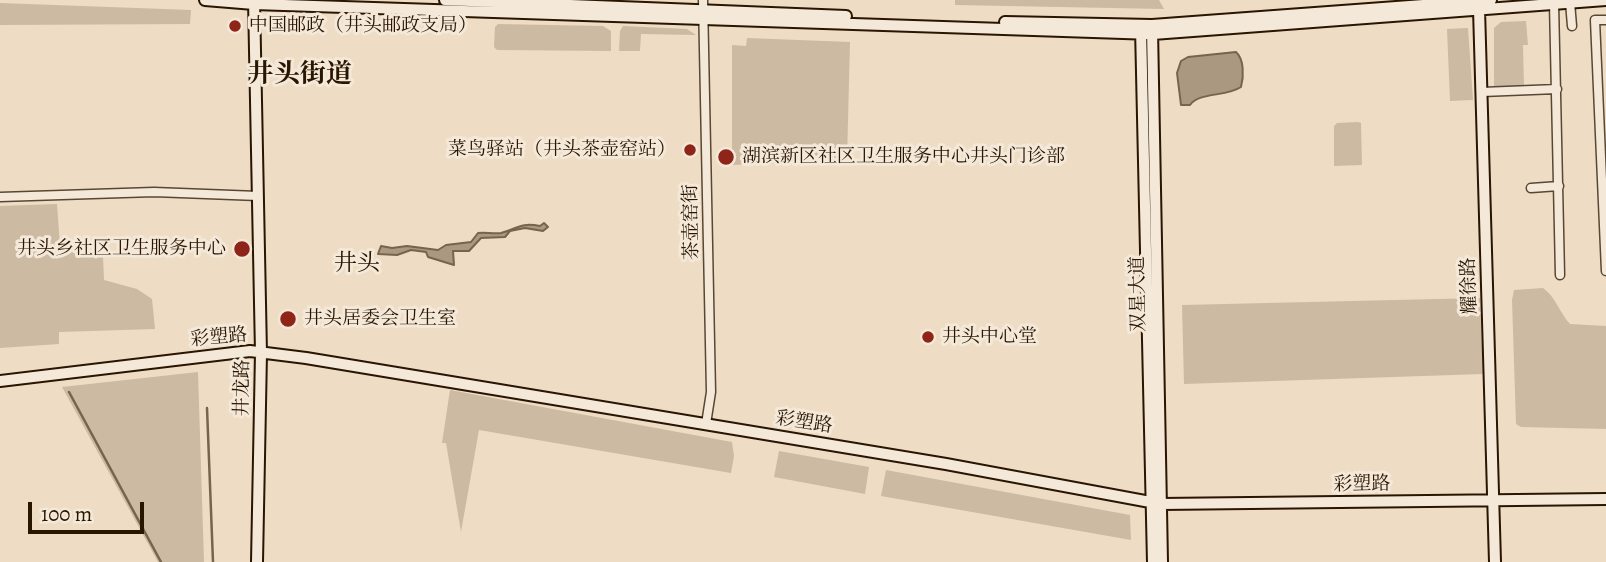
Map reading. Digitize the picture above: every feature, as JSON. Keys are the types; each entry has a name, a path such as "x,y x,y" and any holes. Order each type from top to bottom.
{"street":[{"path":"205,0 703,9"},
{"path":"444,0 1147,29 1480,4 1606,0"},
{"name":"井龙路","path":"254,2 261,352 257,562"},
{"path":"1570,2 1572,26"},
{"path":"1554,3 1560,275"},
{"name":"耀徐路","path":"1480,4 1495,562"},
{"name":"茶壶窑街","path":"703,9 711,392 706,424"},
{"path":"1606,20 1595,20 1606,271"},
{"name":"双星大道","path":"1147,29 1156,503 1153,562"},
{"path":"1482,92 1557,89"},
{"path":"1531,188 1559,186"},
{"path":"0,197 154,192 258,196"},
{"name":"彩塑路","path":"0,382 250,351 959,466 1156,503 1606,499"},
{"name":"双星大道","path":"1156,503 1162,562"}],"shaded area":[{"path":"955,0 1159,0 1164,9 955,5"},
{"path":"0,3 191,10 190,24 0,25"},
{"path":"1526,21 1528,45 1523,45 1524,87 1494,88 1494,28 1501,22"},
{"path":"498,24 603,26 611,31 611,51 497,50 494,47 495,27"},
{"path":"623,26 687,29 696,35 641,34 640,51 619,51 620,31"},
{"path":"1468,28 1473,100 1450,101 1447,29"},
{"path":"747,38 850,42 847,161 732,165 732,45 746,46"},
{"path":"1236,52 1243,68 1241,87 1200,98 1190,105 1181,105 1177,73 1181,61 1188,57"},
{"path":"1337,123 1361,123 1362,165 1334,166 1334,126"},
{"path":"57,204 60,246 103,256 104,280 137,289 152,299 155,329 59,332 59,344 0,348 0,206"},
{"path":"544,223 548,227 543,231 525,228 510,231 505,237 481,238 469,251 453,251 454,265 428,257 426,252 411,250 397,255 378,254 381,246 438,250 446,245 471,242 478,233 501,233 523,225 540,226"},
{"path":"1543,288 1570,324 1606,326 1606,429 1521,427 1516,424 1512,300 1514,290"},
{"path":"1480,298 1483,374 1184,384 1182,305"},
{"path":"198,372 204,562 158,562 62,387"},
{"path":"450,390 732,442 734,456 731,473 479,430 461,532 446,443 442,443"},
{"path":"779,451 869,467 865,494 774,477"},
{"path":"886,470 1130,515 1131,540 881,496"}],"waterway":[{"path":"69,392 161,562"},
{"path":"207,408 213,562"}],"place":[{"name":"中国邮政（井头邮政支局）","path":"235,26"},
{"name":"菜鸟驿站（井头茶壶窑站）","path":"690,150"},
{"name":"湖滨新区社区卫生服务中心井头门诊部","path":"726,157"},
{"name":"井头乡社区卫生服务中心","path":"242,249"},
{"name":"井头居委会卫生室","path":"288,319"},
{"name":"井头中心堂","path":"928,337"}],"district":[{"name":"井头街道","path":"300,76"},
{"name":"井头","path":"357,264"}]}
